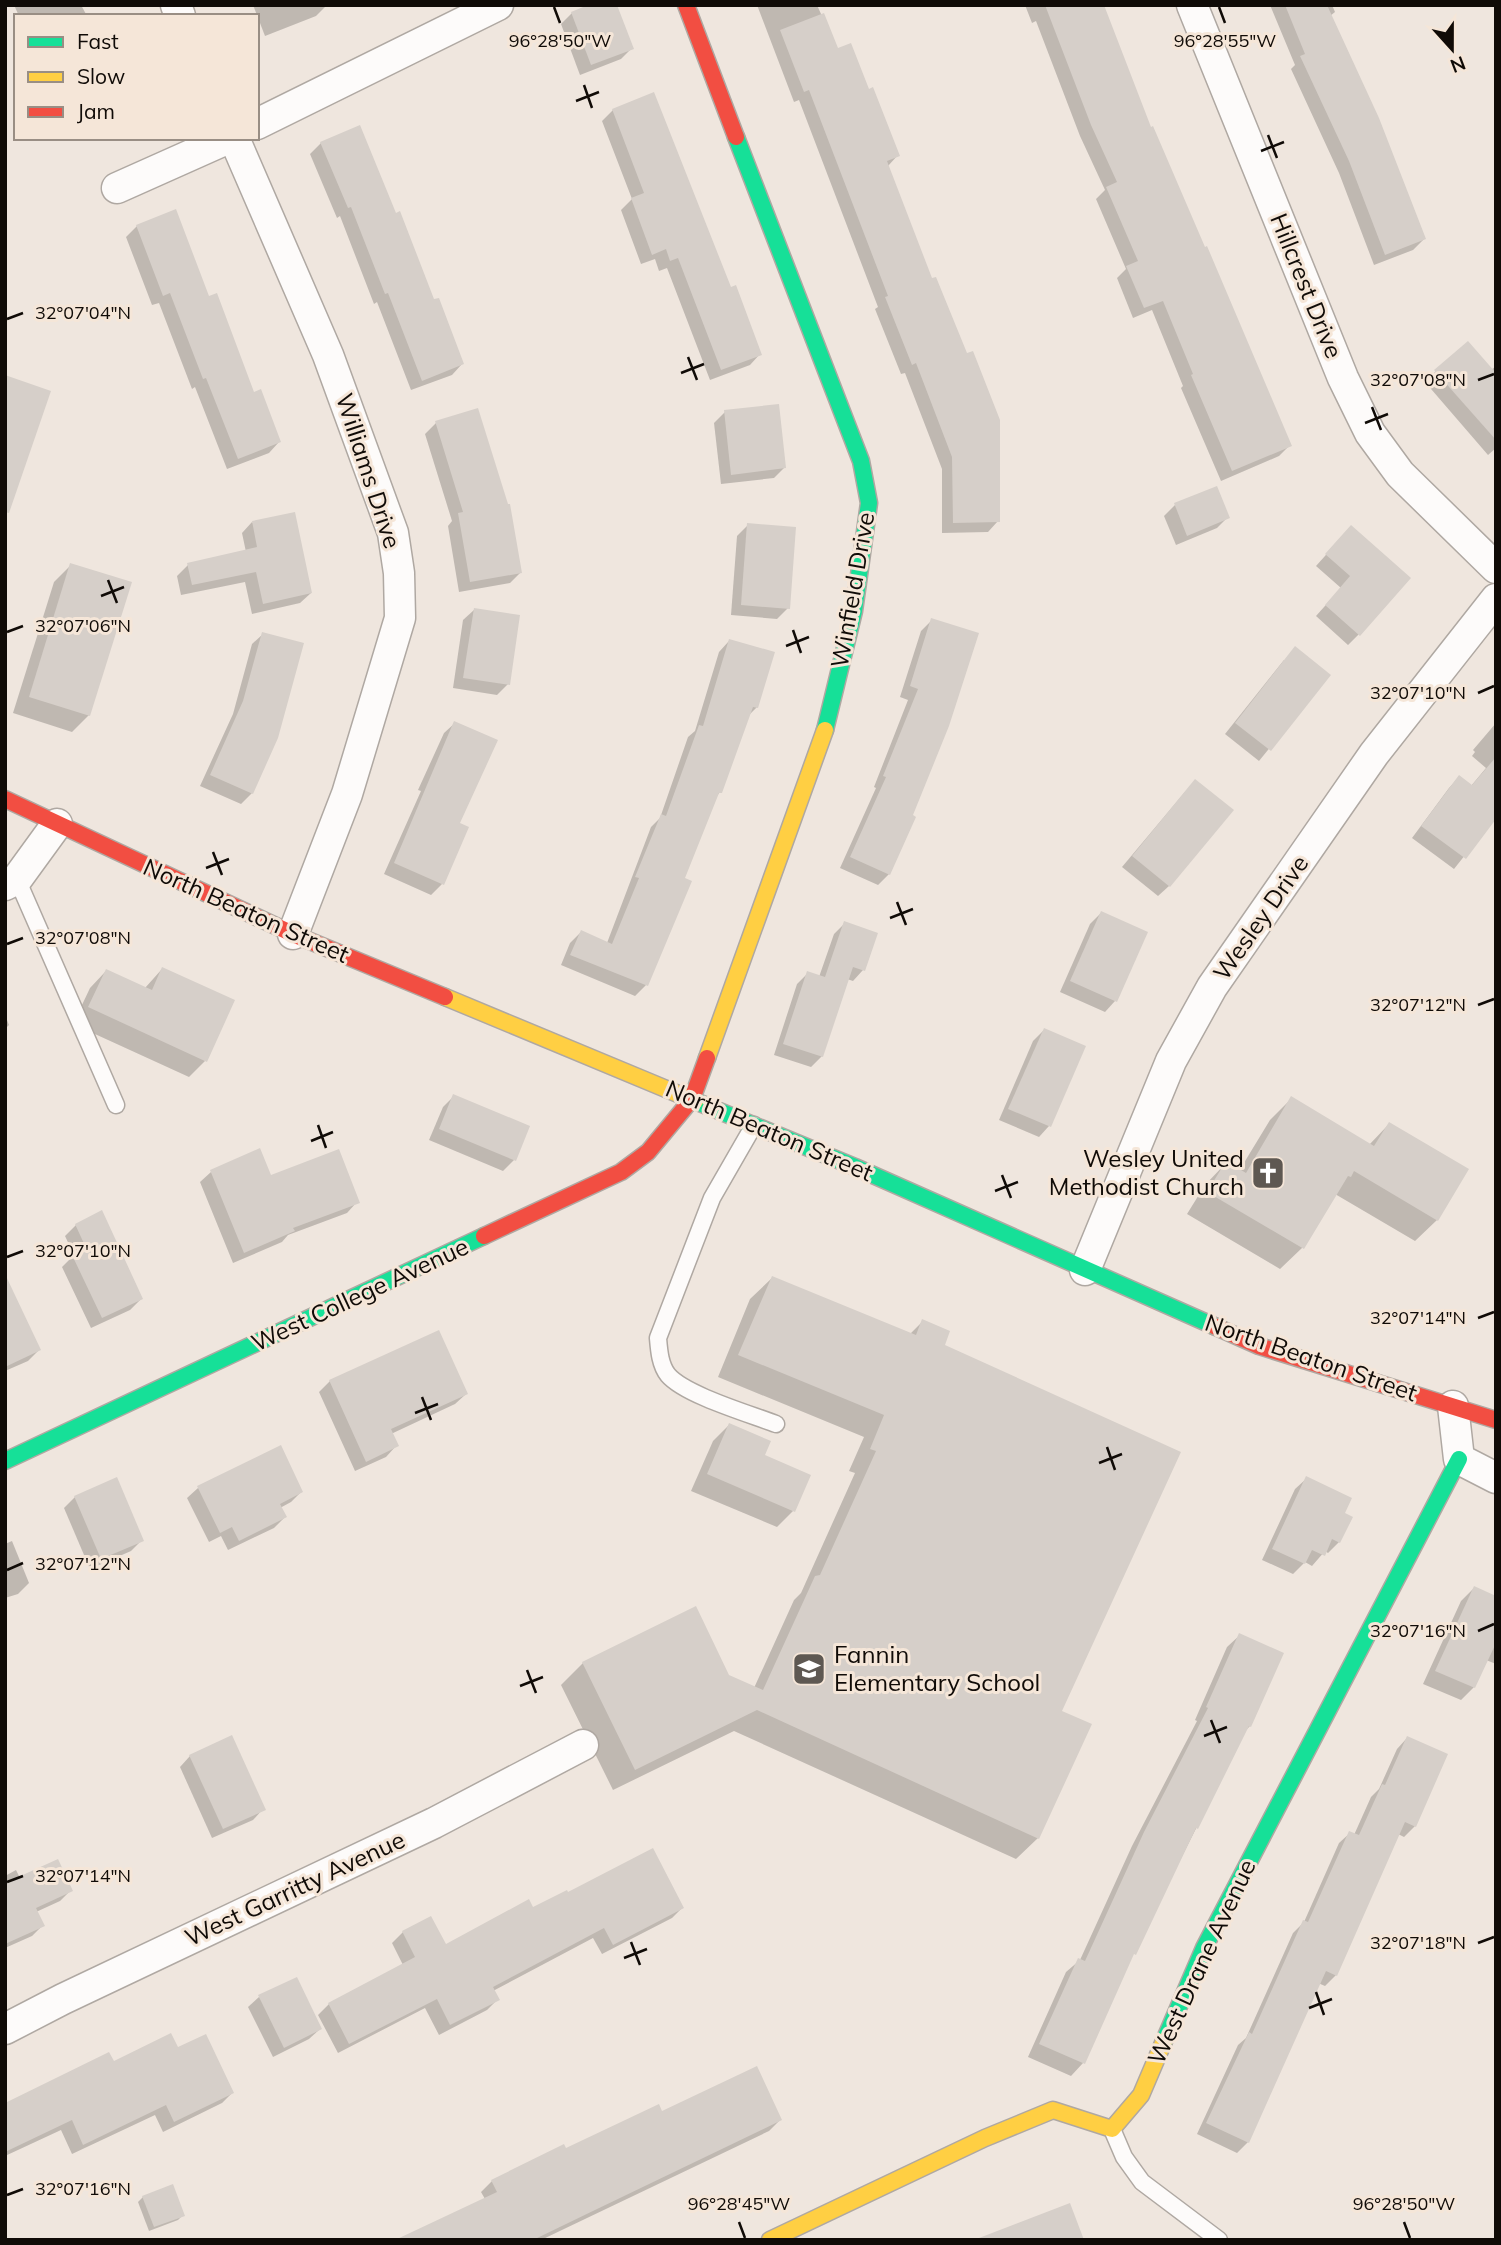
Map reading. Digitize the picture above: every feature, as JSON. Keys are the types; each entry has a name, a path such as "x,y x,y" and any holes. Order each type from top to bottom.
{"street":[{"path":"259,123 498,5"},
{"name":"Winfield Drive","path":"686,5 861,461 869,503 854,611 825,730 692,1099"},
{"name":"Hillcrest Drive","path":"1192,5 1343,378 1370,433 1400,474 1496,568"},
{"path":"117,188 226,140"},
{"name":"Williams Drive","path":"232,140 328,355 393,533 399,573 400,618 346,794 293,934"},
{"name":"Wesley Drive","path":"1085,1270 1171,1061 1212,987 1374,754 1496,599"},
{"name":"North Beaton Street","path":"5,799 293,934 855,1167 1259,1346 1496,1420"},
{"path":"11,882 57,824"},
{"name":"West College Avenue","path":"5,1461 621,1172 648,1152 692,1099"},
{"path":"1453,1406 1459,1459 1496,1478"},
{"name":"West Drane Avenue","path":"1112,2129 1141,2095 1204,1948 1459,1459"},
{"name":"West Garritty Avenue","path":"5,2029 434,1823 583,1745"},
{"path":"770,2240 973,2144 1053,2110 1112,2129"}],"lane":[{"path":"11,882 116,1105"},
{"path":"754,1125 712,1198 658,1338 660,1356 667,1374 688,1389 776,1424"},
{"path":"1112,2129 1124,2157 1142,2182 1219,2240"}],"building":[{"path":"588,5 617,5 634,49 591,65 571,12"},
{"path":"1045,5 1104,5 1151,127 1153,126 1205,247 1207,246 1292,446 1232,471 1163,301 1144,308 1126,266 1138,261 1106,187 1117,182 1091,125"},
{"path":"1285,5 1327,5 1379,118 1426,239 1385,255 1349,161 1300,56 1305,54"},
{"path":"824,13 838,48 851,43 869,89 873,87 900,156 887,161 932,278 936,277 967,353 973,351 1000,420 1000,522 953,523 952,457 916,363 912,365 885,297 888,296 809,90 804,92 780,30"},
{"path":"654,92 731,287 736,285 762,355 721,370 678,258 670,261 666,249 652,255 631,198 644,193 612,109"},
{"path":"360,125 396,213 400,211 434,299 439,298 464,364 422,381 388,293 385,294 351,207 348,208 320,142"},
{"path":"176,209 209,296 217,293 254,392 261,389 281,442 238,459 170,293 163,296 136,225"},
{"path":"1468,341 1496,373 1496,440 1434,370"},
{"path":"5,375 51,391 9,513 5,512"},
{"path":"779,404 786,468 731,475 724,410"},
{"path":"478,408 510,504 522,573 470,582 458,513 463,512 435,421"},
{"path":"1217,486 1230,518 1187,536 1174,503"},
{"path":"295,512 312,593 263,604 256,572 192,585 187,563 257,547 252,521"},
{"path":"747,523 796,527 790,609 741,605"},
{"path":"1351,525 1411,578 1360,636 1325,605 1350,576 1325,554"},
{"path":"70,563 132,582 90,716 29,697"},
{"path":"474,608 520,615 510,685 463,678"},
{"path":"931,618 979,633 949,726 913,815 916,817 890,875 850,857 886,777 883,776 918,689 910,686"},
{"path":"262,632 304,643 278,738 253,794 210,775 243,701"},
{"path":"729,639 775,652 758,708 753,707 722,793 719,793 685,878 692,881 648,986 570,955 581,930 612,944 639,878 635,877 661,814 666,816 699,725 703,726"},
{"path":"1295,646 1331,675 1271,751 1235,723"},
{"path":"454,721 498,740 460,823 469,827 444,885 394,863"},
{"path":"1496,757 1496,819 1466,859 1421,826 1459,775 1472,785"},
{"path":"1195,779 1234,810 1170,887 1132,856"},
{"path":"1101,911 1148,932 1117,1002 1070,981"},
{"path":"844,921 878,933 865,971 853,967 823,1057 783,1044 807,971 825,977"},
{"path":"162,967 235,1000 207,1062 88,1007 106,969 152,990"},
{"path":"1044,1028 1086,1046 1051,1127 1008,1109"},
{"path":"453,1094 530,1126 516,1161 439,1129"},
{"name":"Wesley United Methodist Church","path":"1291,1096 1374,1146 1389,1122 1469,1169 1438,1221 1354,1171 1351,1177 1348,1176 1304,1249 1207,1192 1226,1161 1246,1173"},
{"path":"260,1148 271,1175 339,1149 360,1203 293,1228 295,1231 244,1253 210,1170"},
{"path":"102,1210 143,1299 102,1318 72,1255 86,1248 75,1224"},
{"path":"5,1274 41,1350 5,1367"},
{"path":"772,1276 916,1335 922,1319 950,1331 945,1345 1181,1452 1062,1711 1092,1724 1039,1839 757,1710 635,1770 582,1662 696,1606 729,1675 763,1690 815,1576 820,1575 876,1451 870,1449 884,1415 738,1355"},
{"path":"439,1330 468,1394 391,1429 399,1446 366,1462 329,1380"},
{"path":"729,1423 771,1441 765,1455 811,1475 795,1512 707,1474"},
{"path":"281,1445 303,1492 280,1504 287,1517 239,1541 232,1527 220,1533 197,1486"},
{"path":"1306,1476 1352,1498 1345,1513 1353,1517 1340,1543 1332,1539 1325,1556 1312,1550 1305,1564 1272,1549"},
{"path":"117,1477 144,1541 101,1559 74,1496"},
{"path":"1474,1586 1496,1596 1496,1643 1475,1688 1435,1671"},
{"path":"1239,1633 1284,1653 1251,1727 1249,1726 1198,1829 1196,1828 1136,1955 1134,1954 1085,2064 1039,2044 1078,1958 1085,1961 1144,1832 1208,1708 1206,1707"},
{"path":"232,1735 266,1810 223,1829 189,1755"},
{"path":"1407,1736 1448,1754 1416,1827 1405,1822 1337,1976 1326,1971 1249,2143 1206,2123 1249,2032 1252,2034 1303,1920 1308,1922 1349,1831 1359,1835"},
{"path":"653,1848 684,1908 613,1945 604,1928 493,1987 500,2000 450,2025 437,1999 349,2044 328,2003 415,1957 402,1931 431,1916 446,1944 529,1899 533,1907"},
{"path":"58,1859 73,1891 36,1908 45,1926 5,1944 5,1883"},
{"path":"297,1977 322,2029 284,2048 258,1995"},
{"path":"171,2033 178,2047 206,2034 234,2093 174,2122 166,2105 83,2145 72,2120 5,2152 5,2103 109,2052 114,2061"},
{"path":"757,2066 782,2120 533,2240 395,2240 497,2192 491,2180 564,2144 566,2148 659,2104 662,2111"},
{"path":"173,2184 185,2216 154,2227 142,2196"},
{"path":"1070,2203 1084,2240 979,2238"}],"traffic: fast":[{"path":"736,137 861,461 869,503 854,611 825,730"},
{"path":"695,1101 855,1167 1214,1326"},
{"path":"5,1461 484,1236"},
{"path":"1164,2041 1204,1948 1459,1459"}],"traffic: slow":[{"path":"707,1058 825,730"},
{"path":"445,997 695,1101"},
{"path":"770,2240 985,2138 1053,2110 1112,2129 1141,2095 1164,2041"}],"traffic: jam":[{"path":"686,5 736,137"},
{"path":"5,799 293,934 445,997"},
{"path":"484,1236 621,1172 648,1152 692,1099 707,1058"},
{"path":"1214,1326 1259,1346 1496,1420"}],"place":[{"name":"Wesley United Methodist Church","path":"1268,1173"},
{"name":"Fannin Elementary School","path":"809,1669"}]}
